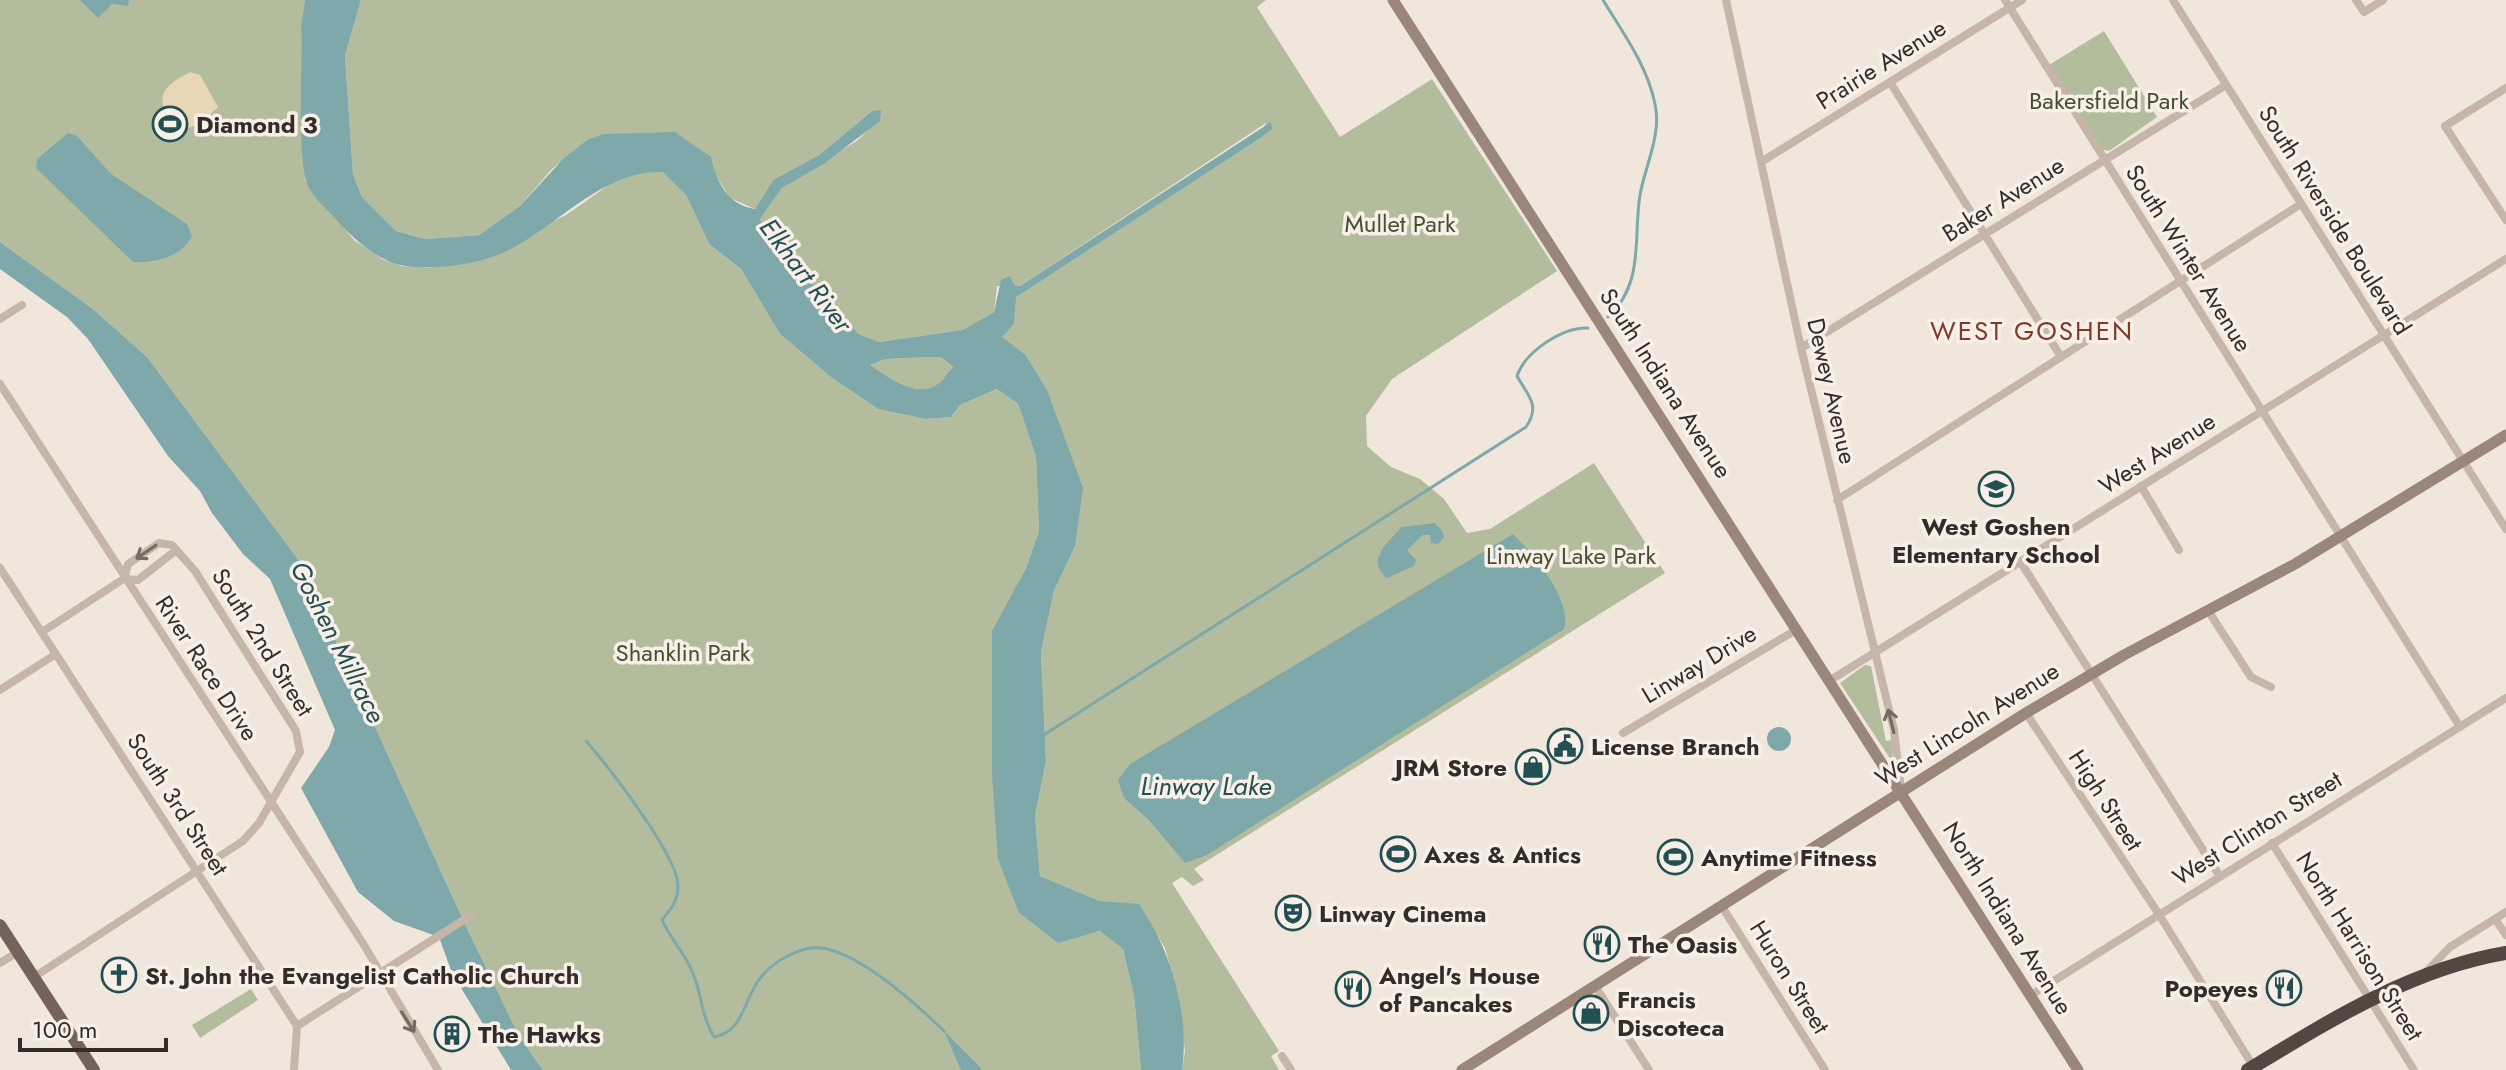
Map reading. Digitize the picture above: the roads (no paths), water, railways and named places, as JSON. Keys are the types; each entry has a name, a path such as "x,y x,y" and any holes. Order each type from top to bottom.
{"highway":[{"path":"2253,1069 2369,999 2422,977 2506,953"}],"main road":[{"path":"0,925 94,1070"}],"street":[{"name":"Dewey Avenue","path":"1726,0 1801,348 1894,730 1901,790"},
{"name":"Prairie Avenue","path":"1761,162 1890,82 2007,4 2022,0"},
{"name":"South Riverside Boulevard","path":"2173,0 2506,529"},
{"path":"2356,0 2364,12 2383,0"},
{"name":"South Indiana Avenue","path":"1395,1 1901,790"},
{"name":"South Winter Avenue","path":"2007,4 2460,727"},
{"path":"1890,82 2061,357"},
{"name":"Baker Avenue","path":"1801,348 2226,85"},
{"path":"2506,88 2445,126 2506,220"},
{"path":"1837,500 2301,204"},
{"name":"West Avenue","path":"1829,681 2506,259"},
{"path":"0,319 22,305"},
{"name":"River Race Drive","path":"0,384 364,945 438,1070"},
{"name":"West Lincoln Avenue","path":"1462,1070 2026,713 2341,537 2506,435"},
{"path":"2141,486 2179,550"},
{"path":"42,632 125,578 138,580 175,551 169,543 159,543 128,564 125,578"},
{"name":"South 2nd Street","path":"175,551 195,571 300,739 297,759 271,802"},
{"path":"2020,561 2219,875"},
{"name":"South 3rd Street","path":"0,568 297,1026"},
{"path":"2209,612 2251,677 2271,687"},
{"name":"Linway Drive","path":"1623,733 1796,630"},
{"path":"0,690 56,654"},
{"name":"West Clinton Street","path":"2031,995 2506,698"},
{"name":"High Street","path":"2026,713 2158,913 2253,1069"},
{"name":"North Indiana Avenue","path":"1901,790 2078,1070"},
{"path":"34,977 249,837 271,802"},
{"name":"North Harrison Street","path":"2272,843 2414,1070"},
{"name":"Huron Street","path":"1721,905 1825,1070"},
{"path":"2422,977 2450,947 2506,912"},
{"path":"294,1070 297,1026 467,918"},
{"path":"2495,919 2506,935"},
{"path":"0,963 18,952"},
{"path":"1595,986 1649,1070"},
{"path":"1282,1056 1291,1070"}],"water":[{"path":"80,0 129,0 128,6 112,4 98,18"},
{"name":"Elkhart River","path":"305,0 361,0 345,56 353,174 362,197 396,231 425,239 479,235 520,206 564,158 587,140 604,134 675,132 711,157 720,183 737,203 755,209 773,180 819,155 872,111 881,110 880,121 825,163 782,188 760,219 768,234 793,251 819,294 836,307 858,334 879,342 963,330 994,312 1001,280 1010,276 1015,286 1020,286 1271,122 1272,129 1259,139 1016,297 1014,324 1002,337 1026,355 1047,390 1083,488 1075,546 1054,591 1041,652 1046,761 1035,816 1040,876 1100,901 1139,904 1160,941 1176,983 1183,1027 1182,1070 1141,1070 1134,996 1123,949 1100,931 1058,943 1019,913 998,859 992,775 992,631 1026,568 1039,531 1036,457 1018,404 997,389 960,405 951,417 925,419 878,409 832,378 780,334 741,269 709,244 686,195 663,172 642,173 621,179 583,200 509,250 481,260 429,268 384,259 351,235 316,198 307,183 301,139 301,24","holes":["941,357 953,367 940,382 922,389 895,381 870,365 886,359"]},
{"path":"68,133 77,136 111,174 187,224 192,236 182,249 167,257 133,262 36,168 37,159"},
{"path":"0,242 93,309 147,357 300,562 464,922 519,1036 543,1070 511,1070 452,973 439,937 394,921 358,892 301,788 329,747 335,730 270,579 243,554 212,513 200,491 168,456 88,339 67,317 0,269"},
{"path":"1434,523 1442,530 1444,537 1438,544 1431,543 1430,535 1423,535 1407,550 1416,560 1414,566 1387,578 1381,572 1378,558 1391,539 1402,527"},
{"name":"Linway Lake","path":"1513,534 1531,553 1557,591 1563,605 1564,629 1207,855 1185,863 1148,819 1124,798 1118,780 1130,764"},
{"path":"1779,727 1788,730 1791,739 1788,748 1779,751 1770,748 1767,739 1770,730"},
{"path":"944,1031 980,1067 982,1070 961,1070"}],"waterway":[{"path":"1603,0 1640,63 1657,115 1655,138 1640,195 1633,275 1620,304 1608,317"},
{"path":"1042,736 1526,427 1533,406 1517,376 1521,367 1536,350 1556,336 1588,328"},
{"path":"586,741 641,812 675,873 677,897 662,920 693,974 714,1037 724,1034 738,1021 766,971 788,956 813,948 836,952 870,969 944,1031"}],"place":[{"name":"Diamond 3","path":"170,124"},
{"name":"West Goshen Elementary School","path":"1996,489"},
{"name":"License Branch","path":"1565,746"},
{"name":"JRM Store","path":"1533,767"},
{"name":"Axes & Antics","path":"1398,854"},
{"name":"Anytime Fitness","path":"1675,857"},
{"name":"Linway Cinema","path":"1293,913"},
{"name":"The Oasis","path":"1602,944"},
{"name":"St. John the Evangelist Catholic Church","path":"119,975"},
{"name":"Popeyes","path":"2284,988"},
{"name":"Angel's House of Pancakes","path":"1353,989"},
{"name":"Francis Discoteca","path":"1591,1013"},
{"name":"The Hawks","path":"452,1034"}],"district":[{"name":"WEST GOSHEN","path":"2032,331"}],"park label":[{"name":"Bakersfield Park","path":"2109,100"},
{"name":"Mullet Park","path":"1400,223"},
{"name":"Linway Lake Park","path":"1571,555"},
{"name":"Shanklin Park","path":"683,652"}],"water label":[{"name":"Goshen Millrace","path":"338,642"}]}
